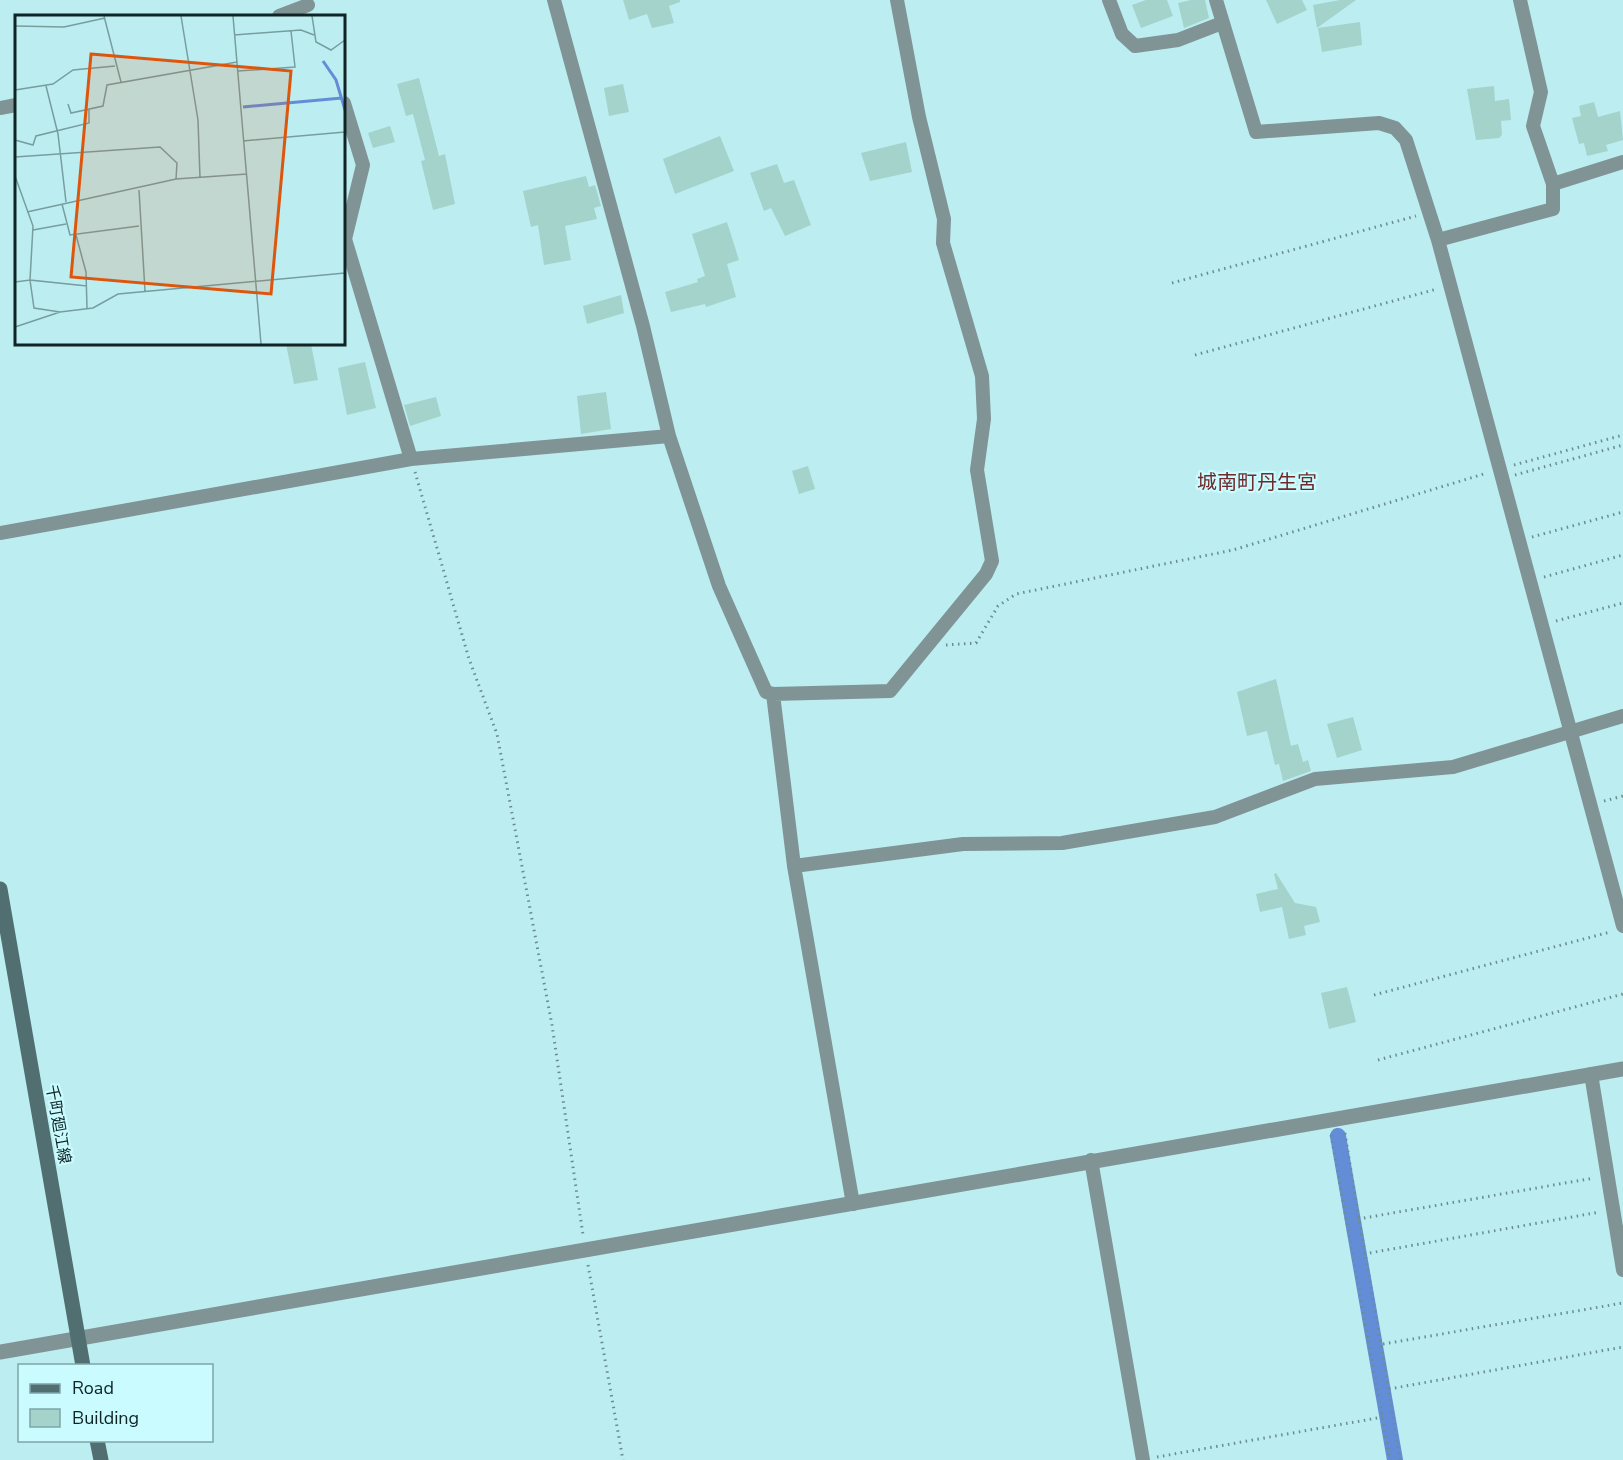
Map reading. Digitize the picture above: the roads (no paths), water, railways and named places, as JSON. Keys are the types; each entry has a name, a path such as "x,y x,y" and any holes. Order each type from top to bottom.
{"main road":[{"name":"千町廻江線","path":"0,889 83,1364"},
{"path":"97,1442 100,1460"}],"street":[{"path":"554,0 643,326 669,436 719,586 766,692 773,694 890,691 986,574 992,561 976,470 984,419 982,376 943,243 944,219 919,117 897,0"},
{"path":"1108,0 1122,34 1128,42 1136,46 1178,40 1222,22"},
{"path":"1216,0 1256,132 1379,123 1395,128 1406,140 1438,240 1591,804 1617,929"},
{"path":"1438,240 1553,209 1553,184 1533,126 1541,92 1520,0"},
{"path":"282,15 309,7"},
{"path":"0,108 15,105"},
{"path":"345,106 363,165 345,239 411,459"},
{"path":"1553,184 1623,162"},
{"path":"0,533 411,459 669,436"},
{"path":"773,694 794,866 854,1204"},
{"path":"794,866 963,844 1062,843 1215,817 1315,779 1453,767 1623,716"},
{"path":"0,1352 1623,1069"},
{"path":"1592,1074 1623,1270"},
{"path":"1091,1160 1143,1460"}],"waterway":[{"path":"1338,1136 1395,1460"}],"district":[{"name":"城南町丹生宮","path":"1257,482"}]}
